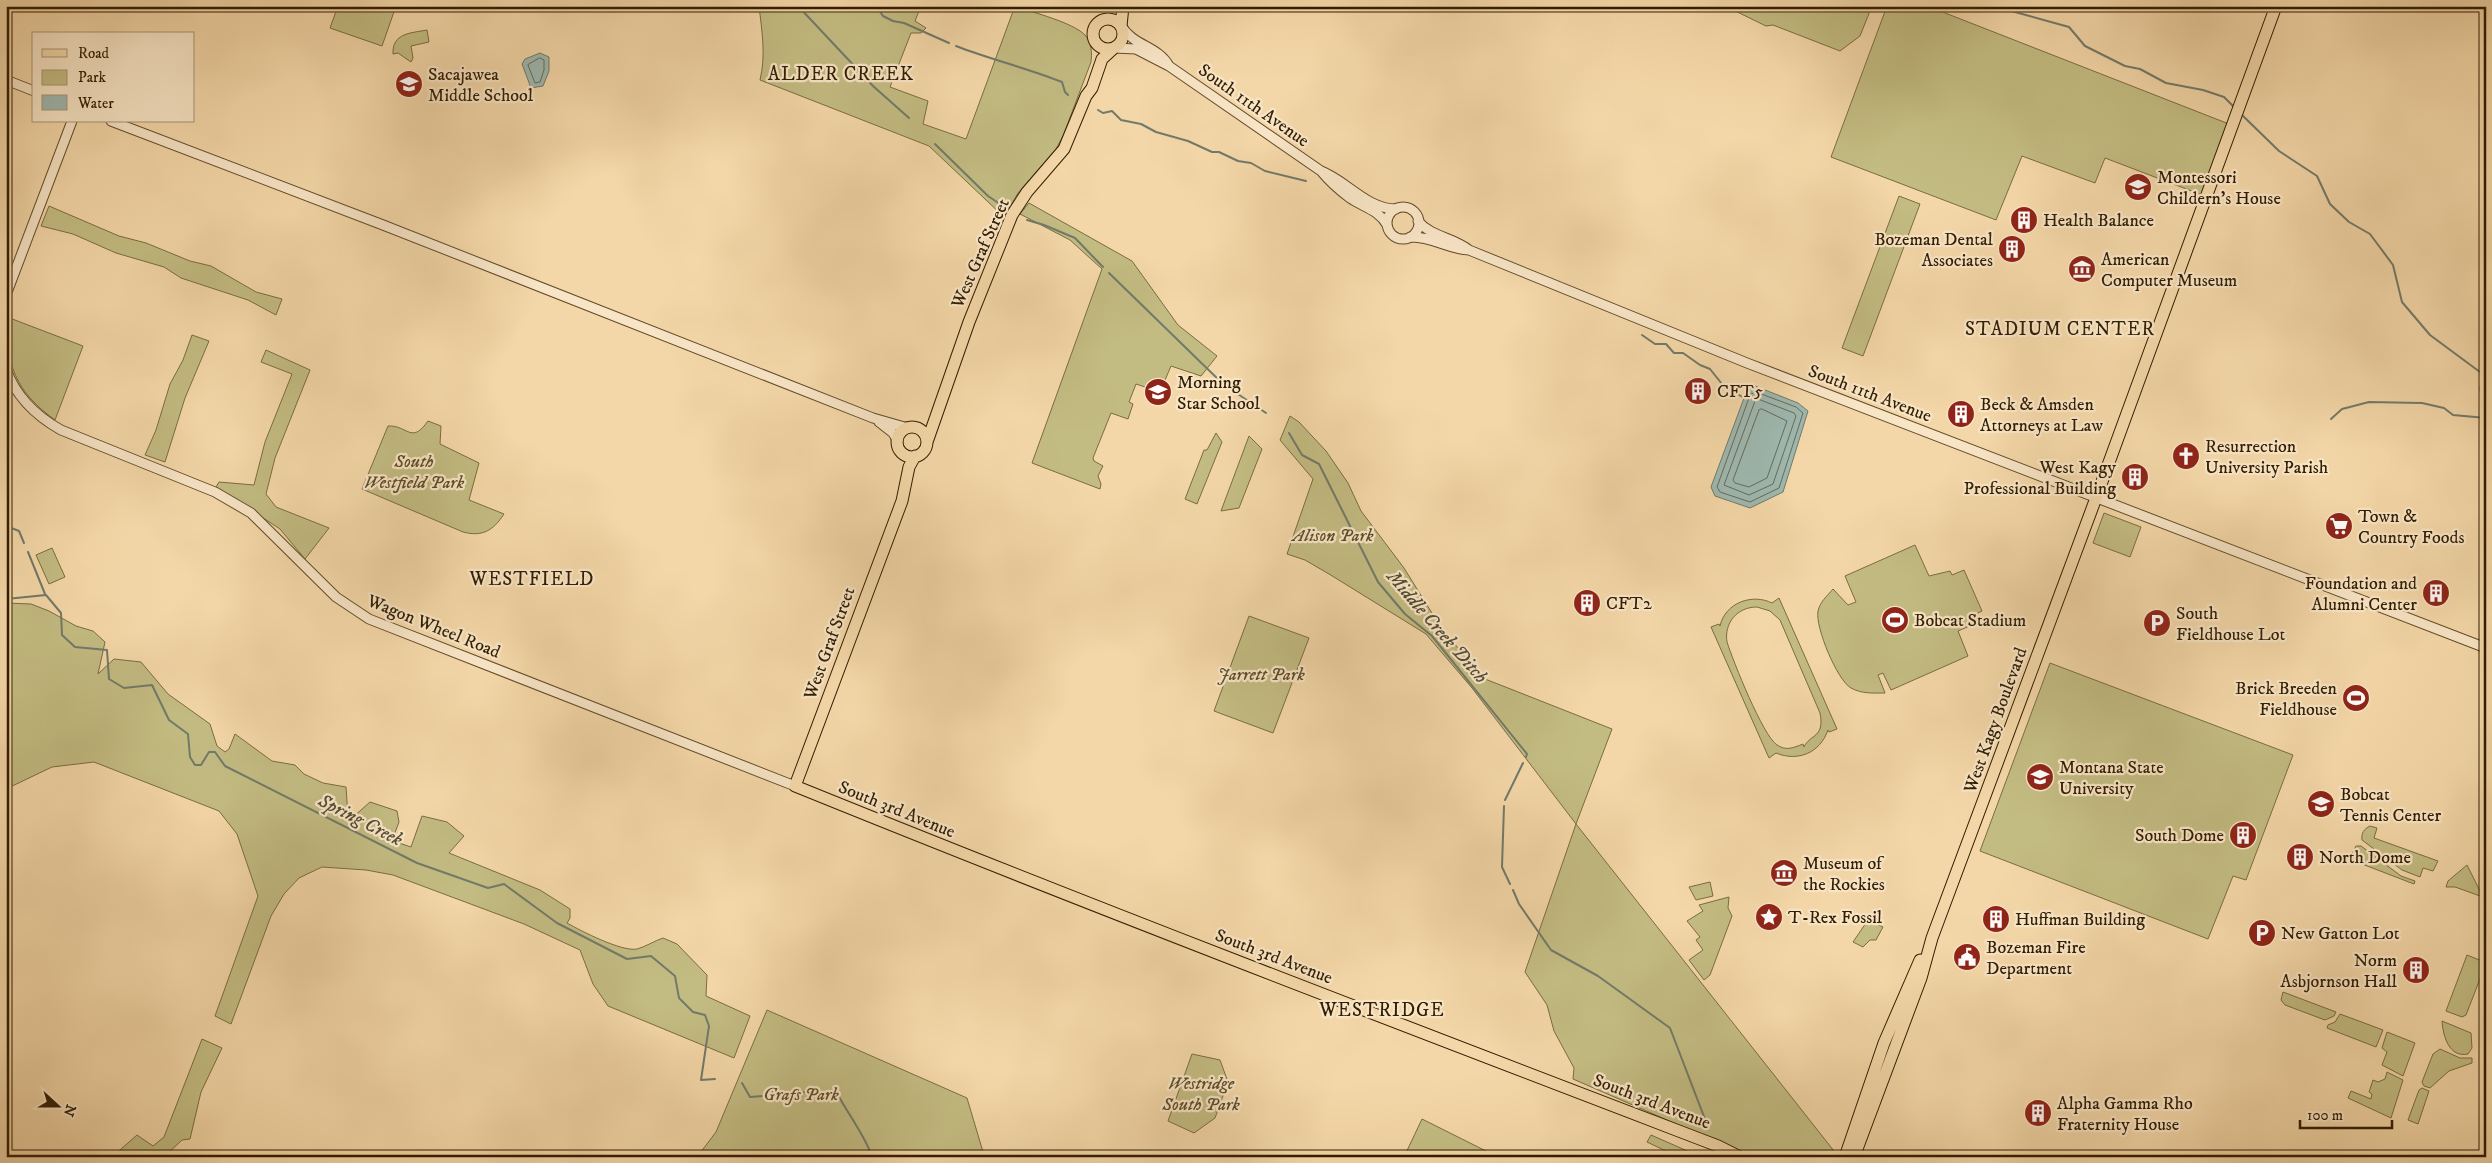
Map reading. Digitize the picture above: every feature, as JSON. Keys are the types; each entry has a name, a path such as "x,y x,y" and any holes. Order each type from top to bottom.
{"main road":[{"name":"West Graf Street","path":"1086,96 1086,84 1094,62 1096,42 1094,31 1098,23 1104,20 1116,6"},
{"name":"West Graf Street","path":"927,442 937,408 1008,224 1019,203 1064,149 1086,96 1092,88 1102,59 1122,42 1123,6"},
{"name":"West Kagy Boulevard","path":"1854,1157 1920,978 1932,938 2276,6"},
{"path":"1104,20 1116,21 1121,27"},
{"path":"1096,42 1105,49 1113,48"},
{"name":"West Graf Street","path":"912,428 924,424 937,408"},
{"path":"912,428 922,431 927,442 922,452 916,456 908,456 899,446 900,434 912,428"},
{"name":"West Graf Street","path":"896,513 901,476 899,446"},
{"name":"West Graf Street","path":"795,786 902,501 909,467 916,456"},
{"path":"801,770 813,793"},
{"name":"South 3rd Avenue","path":"795,786 1010,874 1544,1078 1718,1146 1740,1157"},
{"name":"West Kagy Boulevard","path":"1845,1157 1866,1091 1899,1005 1926,945 1932,938"}],"street":[{"name":"South 11th Avenue","path":"1121,27 1133,41 1158,52 1169,66"},
{"name":"South 11th Avenue","path":"1113,48 1136,49 1169,66 1321,171 1333,176 1376,205 1396,209"},
{"path":"6,80 32,89"},
{"path":"6,295 72,122"},
{"path":"114,122 873,418 912,428"},
{"name":"South 11th Avenue","path":"1321,171 1331,183 1351,199 1380,215 1387,225"},
{"path":"1403,207 1411,210 1418,221 1416,232 1410,237 1402,239 1394,236 1387,225 1388,217 1396,209 1403,207"},
{"name":"South 11th Avenue","path":"1418,221 1426,230 1460,242 1469,250"},
{"name":"South 11th Avenue","path":"1410,237 1423,237 1458,249 1469,250 1746,363 2486,648"},
{"name":"Wagon Wheel Road","path":"6,369 17,392 45,421 69,434 215,492 251,512 336,597 369,619 795,786"},
{"path":"873,418 889,429 899,446"}],"green space":[{"path":"338,6 396,6 382,46 330,28"},
{"path":"759,6 921,6 915,21 926,28 921,33 911,33 890,87 928,101 923,124 966,139 1015,6 1062,22 1079,30 1089,41 1091,62 1063,136 1056,149 1018,193 1004,217 929,146 760,80 763,52"},
{"path":"1725,6 1872,6 1860,36 1840,51 1773,25 1766,26"},
{"path":"1887,6 1941,6 1940,11 2229,124 2202,195 2105,158 2095,183 2022,156 1996,220 1831,157"},
{"path":"427,30 429,42 411,46 413,58 411,62 398,53 393,54 394,47 399,38 409,33"},
{"path":"1899,196 1920,204 1863,356 1842,348"},
{"path":"1029,203 1132,261 1178,325 1217,356 1201,376 1171,366 1160,392 1136,384 1129,402 1133,404 1128,419 1111,413 1093,458 1094,461 1103,466 1098,476 1101,484 1100,489 1032,463 1102,269 1070,240 1020,214"},
{"path":"49,206 119,236 146,243 190,261 211,266 256,292 282,299 276,315 248,300 181,278 164,267 116,253 73,234 41,226"},
{"path":"7,317 83,346 55,420 31,399 16,376 8,349"},
{"path":"192,335 209,341 185,398 165,462 145,455 156,430 170,384 183,360"},
{"path":"266,350 310,370 275,458 266,494 276,507 329,528 305,559 280,529 216,487 219,482 254,485 265,442 292,374 261,362"},
{"name":"Alison Park","path":"1290,416 1299,422 1326,451 1348,483 1361,511 1404,568 1435,618 1480,677 1612,729 1576,824 1472,688 1426,634 1305,560 1287,554 1313,479 1280,440"},
{"name":"South Westfield Park","path":"428,421 441,426 440,444 479,463 469,500 504,514 496,525 486,531 476,534 463,532 362,489 388,426 395,426 413,433 422,428"},
{"path":"1216,433 1222,442 1197,504 1185,499 1204,450 1207,450"},
{"path":"1249,436 1262,449 1239,508 1221,511"},
{"path":"2104,513 2141,527 2130,557 2093,543"},
{"name":"Bobcat Stadium","path":"1915,545 1929,576 1950,571 1952,575 1964,570 1982,611 1970,617 1974,624 1958,631 1968,656 1891,690 1883,673 1878,675 1885,693 1868,693 1855,690 1845,683 1828,652 1820,629 1818,619 1819,608 1833,589 1848,605 1856,602 1845,576"},
{"path":"52,548 65,577 49,584 36,555"},
{"path":"1779,598 1837,729 1829,732 1828,730 1820,745 1807,754 1800,756 1784,756 1776,753 1769,758 1711,627 1719,624 1720,626 1727,611 1740,602 1756,599 1772,603","holes":["1757,607 1770,611 1780,620 1820,713 1819,731 1804,747 1803,744 1793,748 1783,748 1771,739 1749,697 1727,642 1730,623 1738,613"]},
{"path":"6,603 31,604 49,611 76,626 93,631 105,642 98,674 114,659 141,662 168,694 210,724 217,746 225,752 229,749 235,734 272,761 295,765 304,774 323,783 346,787 348,816 352,818 370,802 397,811 399,822 393,838 399,843 411,847 422,816 447,822 464,836 449,853 540,890 570,909 570,918 567,923 573,927 602,940 630,949 640,948 663,938 677,944 707,975 706,996 750,1016 734,1058 608,1006 593,984 580,950 524,924 393,875 366,870 322,867 299,878 284,894 271,916 231,1024 215,1016 258,896 237,834 219,811 94,762 52,767 6,789"},
{"name":"Jarrett Park","path":"1249,616 1309,638 1273,733 1214,711"},
{"path":"2050,663 2293,755 2246,880 2233,876 2208,939 1980,851"},
{"path":"1576,824 1834,1151 1832,1157 1752,1157 1573,1079 1574,1068 1554,1031 1547,1005 1525,972"},
{"path":"2370,826 2377,828 2374,838 2438,861 2433,871 2423,868 2420,877 2402,870 2362,840 2363,832"},
{"path":"2356,846 2361,846 2401,876 2415,881 2414,884 2349,859"},
{"path":"2467,865 2483,897 2455,887 2446,887 2448,881"},
{"path":"1710,882 1713,896 1696,900 1689,887"},
{"path":"1729,897 1728,908 1732,916 1710,975 1704,980 1689,960 1703,950 1696,940 1700,937 1687,921 1703,911 1699,905"},
{"path":"1868,920 1883,927 1876,940 1870,940 1863,947 1853,942"},
{"path":"2467,955 2482,961 2485,966 2466,1015 2462,1017 2446,1011"},
{"path":"2283,992 2336,1012 2334,1016 2325,1020 2285,1005 2281,1000"},
{"name":"Grafs Park","path":"767,1010 967,1098 983,1152 992,1157 697,1157 716,1132"},
{"path":"2340,1014 2383,1030 2376,1047 2327,1028 2328,1025 2335,1022"},
{"path":"2442,1021 2471,1033 2472,1048 2468,1054 2456,1053 2448,1045"},
{"path":"2387,1032 2415,1043 2403,1076 2382,1065 2387,1052 2382,1048"},
{"path":"202,1039 222,1048 201,1092 190,1139 182,1140 164,1157 112,1157 137,1135 153,1146 164,1137"},
{"path":"2440,1049 2460,1058 2472,1058 2472,1063 2449,1071 2430,1088 2424,1086 2422,1082 2433,1054"},
{"name":"Westridge South Park","path":"1192,1054 1220,1060 1228,1082 1215,1118 1194,1133 1168,1121"},
{"path":"2387,1072 2403,1080 2391,1118 2348,1098 2351,1091 2371,1099 2372,1094 2369,1092 2373,1080 2378,1082 2385,1079"},
{"path":"2422,1088 2429,1091 2418,1124 2408,1120 2419,1090"},
{"path":"1422,1119 1498,1157 1404,1157"},
{"path":"1651,1135 1701,1157 1672,1157 1668,1152 1647,1142"}],"water":[{"path":"540,53 549,57 549,71 543,86 531,88 522,64 525,59"},
{"path":"1755,386 1798,403 1808,411 1783,492 1750,508 1715,496 1711,487 1747,390"}],"waterway":[{"name":"Middle Creek Ditch","path":"798,6 873,86 909,118"},
{"path":"876,6 883,16 949,43"},
{"path":"1993,6 2069,27 2085,46 2125,66 2140,69 2166,83 2203,90 2224,97 2233,106"},
{"path":"956,46 1062,82 1068,95"},
{"path":"1098,110 1103,113 1112,111 1121,120 1141,124 1156,132 1188,141 1212,152 1219,152 1238,161 1251,163 1265,171 1306,181"},
{"path":"2241,114 2279,151 2317,176 2330,204 2349,222 2370,234 2393,265 2402,302 2430,335 2484,375 2480,389 2486,408"},
{"name":"Middle Creek Ditch","path":"935,144 988,196 1000,204"},
{"name":"Middle Creek Ditch","path":"1027,220 1075,238 1103,267"},
{"name":"Middle Creek Ditch","path":"1109,273 1223,384 1266,413"},
{"path":"1642,335 1655,344 1666,344 1674,353 1683,353 1700,365 1710,369 1722,384 1744,398"},
{"path":"2331,419 2342,409 2369,402 2422,403 2444,408 2453,415 2486,418"},
{"name":"Middle Creek Ditch","path":"1289,433 1302,455 1319,464 1378,582 1405,614 1432,636 1527,754 1526,757"},
{"path":"6,526 19,531 24,543"},
{"path":"28,552 45,594"},
{"name":"Spring Creek","path":"6,599 46,595 61,613 62,635 75,647 107,650 109,679 124,688 152,685 169,720 188,734 190,757 195,765 201,765 209,752 215,752 225,766 417,863 488,888 504,884 557,923 627,959 651,956 675,976 679,998 693,1012 705,1015 709,1026 701,1080 715,1079"},
{"name":"Middle Creek Ditch","path":"1505,800 1523,763"},
{"name":"Middle Creek Ditch","path":"1504,806 1502,867 1510,884"},
{"name":"Middle Creek Ditch","path":"1513,890 1519,904 1551,950 1598,976 1670,1028 1708,1127"},
{"name":"Spring Creek","path":"742,1083 750,1097 763,1096"},
{"name":"Spring Creek","path":"768,1092 771,1090 778,1097 808,1092 838,1095 872,1157"}],"place":[{"name":"Sacajawea Middle School","path":"409,84"},
{"name":"Montessori Childern's House","path":"2138,187"},
{"name":"Health Balance","path":"2024,220"},
{"name":"Bozeman Dental Associates","path":"2012,249"},
{"name":"American Computer Museum","path":"2082,269"},
{"name":"CFT5","path":"1698,391"},
{"name":"Morning Star School","path":"1158,392"},
{"name":"Beck & Amsden Attorneys at Law","path":"1961,414"},
{"name":"Resurrection University Parish","path":"2186,456"},
{"name":"West Kagy Professional Building","path":"2135,477"},
{"name":"Town & Country Foods","path":"2339,526"},
{"name":"Foundation and Alumni Center","path":"2436,593"},
{"name":"CFT2","path":"1587,603"},
{"name":"Bobcat Stadium","path":"1895,620"},
{"name":"South Fieldhouse Lot","path":"2157,623"},
{"name":"Brick Breeden Fieldhouse","path":"2356,698"},
{"name":"Montana State University","path":"2040,777"},
{"name":"Bobcat Tennis Center","path":"2321,804"},
{"name":"South Dome","path":"2243,835"},
{"name":"North Dome","path":"2300,857"},
{"name":"Museum of the Rockies","path":"1784,873"},
{"name":"T-Rex Fossil","path":"1769,917"},
{"name":"Huffman Building","path":"1996,919"},
{"name":"New Gatton Lot","path":"2262,933"},
{"name":"Bozeman Fire Department","path":"1967,957"},
{"name":"Norm Asbjornson Hall","path":"2416,970"},
{"name":"Alpha Gamma Rho Fraternity House","path":"2038,1113"}],"district":[{"name":"ALDER CREEK","path":"841,73"},
{"name":"STADIUM CENTER","path":"2060,328"},
{"name":"WESTFIELD","path":"532,578"},
{"name":"WESTRIDGE","path":"1382,1009"}]}
